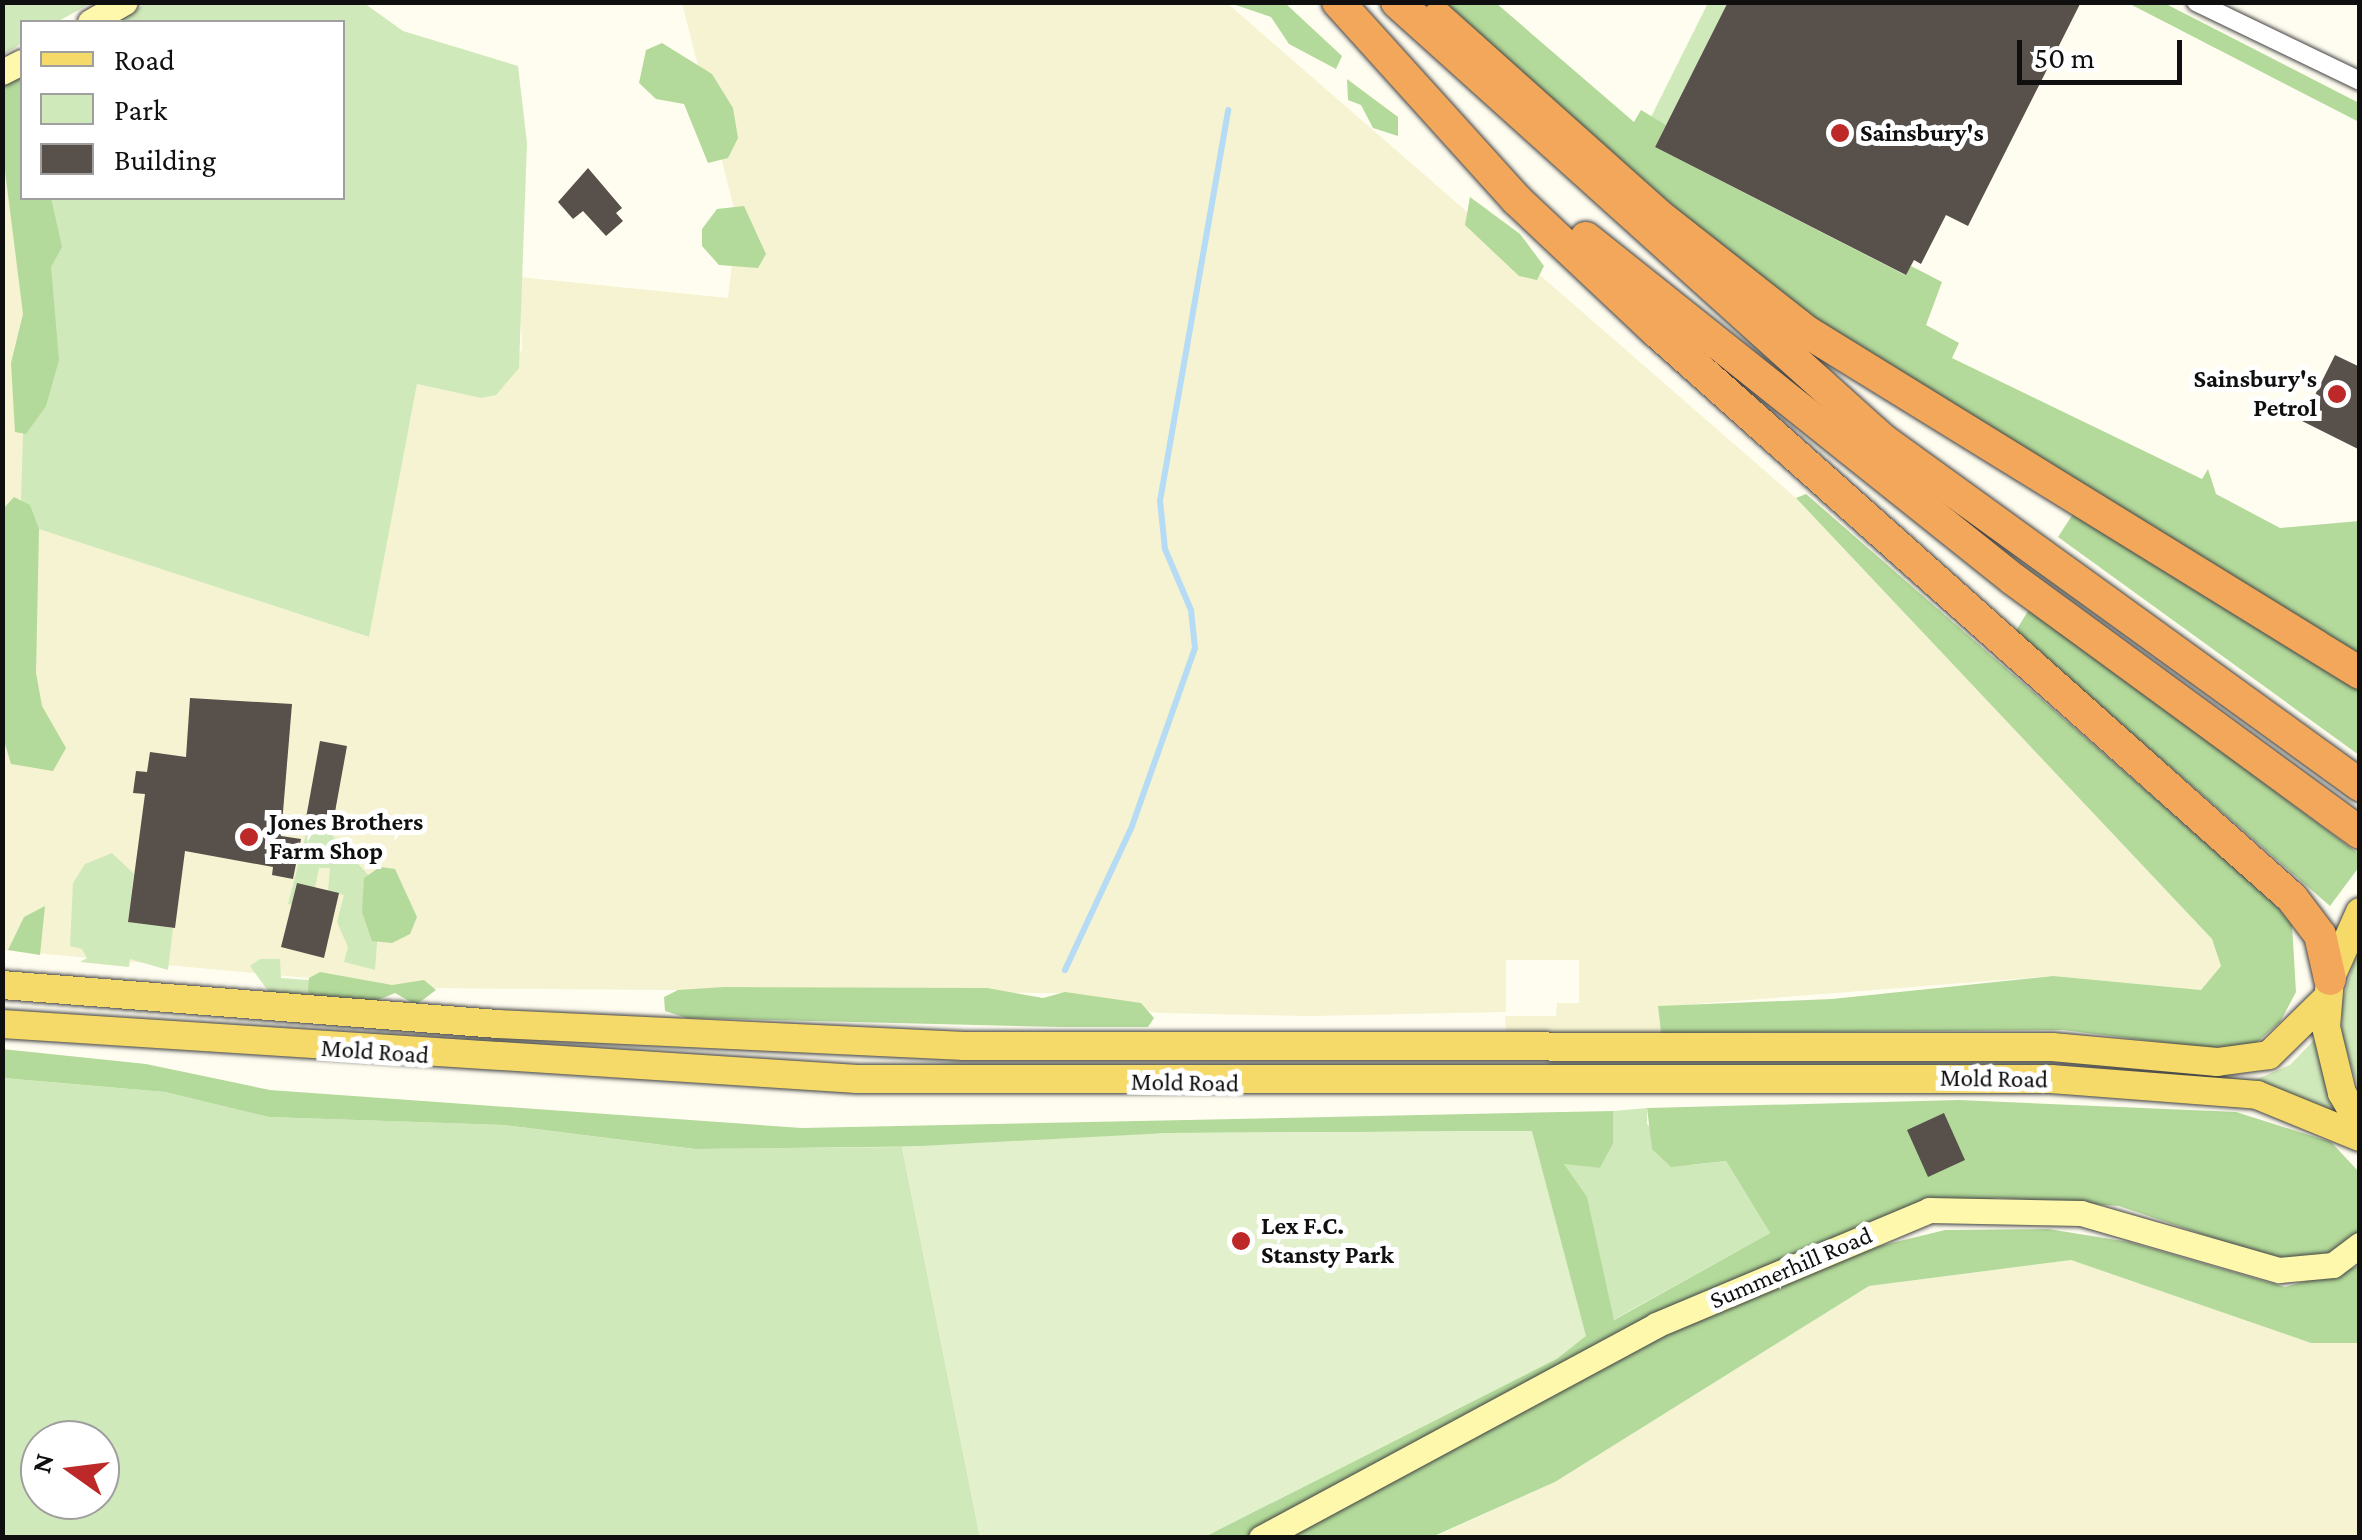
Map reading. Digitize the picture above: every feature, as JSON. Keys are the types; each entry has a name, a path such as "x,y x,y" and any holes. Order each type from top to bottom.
{"highway":[{"path":"1338,2 1516,199 1654,329 2292,898 2320,935 2328,989"},
{"path":"1350,2 1592,244 2013,579 2360,833"},
{"path":"1397,2 1883,440 2360,785"},
{"path":"1418,2 1657,214 1807,332 2360,673"}],"main road":[{"path":"2360,912 2328,989 2330,1058 2360,1124"},
{"name":"Mold Road","path":"2,986 498,1024 946,1045 2052,1047 2217,1062 2269,1055 2328,989"},
{"name":"Mold Road","path":"2,1024 857,1079 2051,1079 2257,1095 2360,1137"}],"street":[{"path":"93,20 124,2"},
{"path":"2196,2 2360,81"},
{"name":"Summerhill Road","path":"1261,1538 1656,1325 1929,1210 2080,1213 2279,1270 2333,1265 2360,1245"}],"shaded area":[{"path":"682,3 1227,3 1796,498 2212,939 2221,966 2201,990 2052,976 1658,1007 1661,1033 1585,1035 1506,1031 1505,1016 1556,1016 1557,1003 1579,1003 1579,960 1506,960 1506,1012 1311,1016 1159,1013 1056,993 418,988 3,950 2,84 20,74 30,505 39,528 368,637 417,384 481,398 522,350 519,277 728,298 737,220"},
{"path":"2071,1260 2311,1343 2359,1343 2359,1537 1432,1538 1555,1482 1869,1286"}],"green space":[{"path":"3,2 91,3 61,20 20,20 20,44 3,55"},
{"path":"147,3 364,3 403,31 518,66 527,143 519,368 496,395 481,398 417,384 369,637 39,529 21,500 30,200 345,200 345,20 116,20"},
{"path":"1230,3 1285,3 1342,56 1336,69 1289,44 1271,17"},
{"path":"1443,3 1496,3 1634,122 1641,110 1666,125 1655,147 1905,275 1911,266 1942,282 1926,325 1959,343 1952,358 2202,479 2208,469 2216,494 2280,528 2359,521 2359,659 1808,325"},
{"path":"1708,3 1728,3 1666,125 1651,117"},
{"path":"2128,3 2164,3 2359,103 2359,122"},
{"path":"662,43 712,74 733,108 738,138 728,158 708,163 684,104 656,99 639,83 646,50"},
{"path":"20,78 20,200 51,200 62,247 51,267 59,360 46,406 26,434 15,432 11,363 23,314 2,147 2,84"},
{"path":"1347,79 1398,117 1398,136 1373,128 1361,105 1348,100"},
{"path":"1470,197 1520,234 1544,266 1537,280 1519,276 1465,225"},
{"path":"744,206 766,254 758,268 719,265 702,246 702,229 717,209"},
{"path":"1806,494 2274,902 2292,925 2296,992 2280,1022 2255,1044 2216,1049 2063,1030 1661,1033 1658,1006 1832,999 2053,976 2201,990 2221,966 2212,939 1796,498"},
{"path":"14,497 30,505 39,529 36,673 42,706 66,748 53,771 11,764 3,737 3,509"},
{"path":"2073,514 2359,689 2359,755 2058,537"},
{"path":"2030,608 2359,854 2359,867 2330,906 2015,632"},
{"path":"307,830 331,834 381,889 375,970 344,962 348,947 337,922 344,895 328,891 330,868 319,868 315,888 297,906 288,904"},
{"path":"112,853 134,874 128,921 173,928 168,970 130,959 129,967 80,962 87,958 82,949 70,946 73,883 85,864"},
{"path":"380,867 395,869 417,917 410,934 392,943 372,941 362,912 364,878"},
{"path":"45,906 40,955 8,950 24,917"},
{"path":"2359,943 2359,1090 2342,1036 2342,1003"},
{"path":"260,959 280,959 281,978 309,980 319,1003 271,995 250,966"},
{"path":"320,972 392,985 424,980 436,990 416,1005 395,993 368,1004 319,1003 308,991 309,978"},
{"path":"987,988 1043,998 1065,992 1141,1003 1154,1018 1148,1027 1062,1027 687,1018 665,1011 664,997 678,990"},
{"path":"2315,1039 2339,1114 2162,1078 2163,1071 2255,1080 2290,1065"},
{"path":"2,1049 146,1064 270,1090 802,1128 1613,1111 1613,1144 1600,1168 1564,1164 1587,1197 1614,1320 1770,1233 1726,1161 1671,1167 1652,1149 1647,1108 1959,1100 2236,1112 2331,1142 2359,1172 2359,1231 2318,1261 2275,1259 2119,1206 1999,1198 1915,1207 1867,1249 1945,1230 2048,1229 2129,1242 2285,1287 2359,1266 2359,1343 2311,1343 2071,1260 1869,1286 1555,1482 1432,1537 1204,1537 1558,1358 1531,1131 1167,1133 1034,1145 695,1149 504,1125 269,1117 165,1092 3,1078"},
{"path":"2,1078 165,1092 269,1117 504,1125 695,1149 902,1147 980,1537 3,1537"},
{"path":"1647,1108 1647,1124 1690,1165 1726,1161 1770,1233 1613,1320 1564,1163 1600,1168 1613,1144 1613,1111"},
{"name":"Lex F.C. Stansty Park","path":"1532,1131 1586,1336 1558,1358 1204,1537 980,1537 902,1147 1167,1133"}],"building":[{"name":"Sainsbury's","path":"1728,2 2081,2 1968,226 1946,215 1921,264 1914,260 1906,275 1655,147"},
{"path":"588,168 622,208 616,213 623,221 606,236 583,211 573,219 558,202"},
{"name":"Sainsbury's Petrol","path":"2335,355 2360,367 2360,450 2302,421"},
{"path":"190,698 292,704 281,836 301,839 293,879 272,875 273,867 185,851 175,928 128,922 145,794 133,793 136,771 147,772 150,752 186,757"},
{"path":"320,741 347,746 331,834 304,829"},
{"path":"297,883 339,893 324,958 281,947"},
{"path":"1944,1113 1965,1160 1928,1177 1907,1130"}],"waterway":[{"path":"1065,970 1132,826 1195,648 1191,610 1165,549 1160,501 1228,110"}],"place":[{"name":"Sainsbury's","path":"1840,133"},
{"name":"Sainsbury's Petrol","path":"2337,394"},
{"name":"Jones Brothers Farm Shop","path":"249,837"},
{"name":"Lex F.C. Stansty Park","path":"1241,1241"}]}
